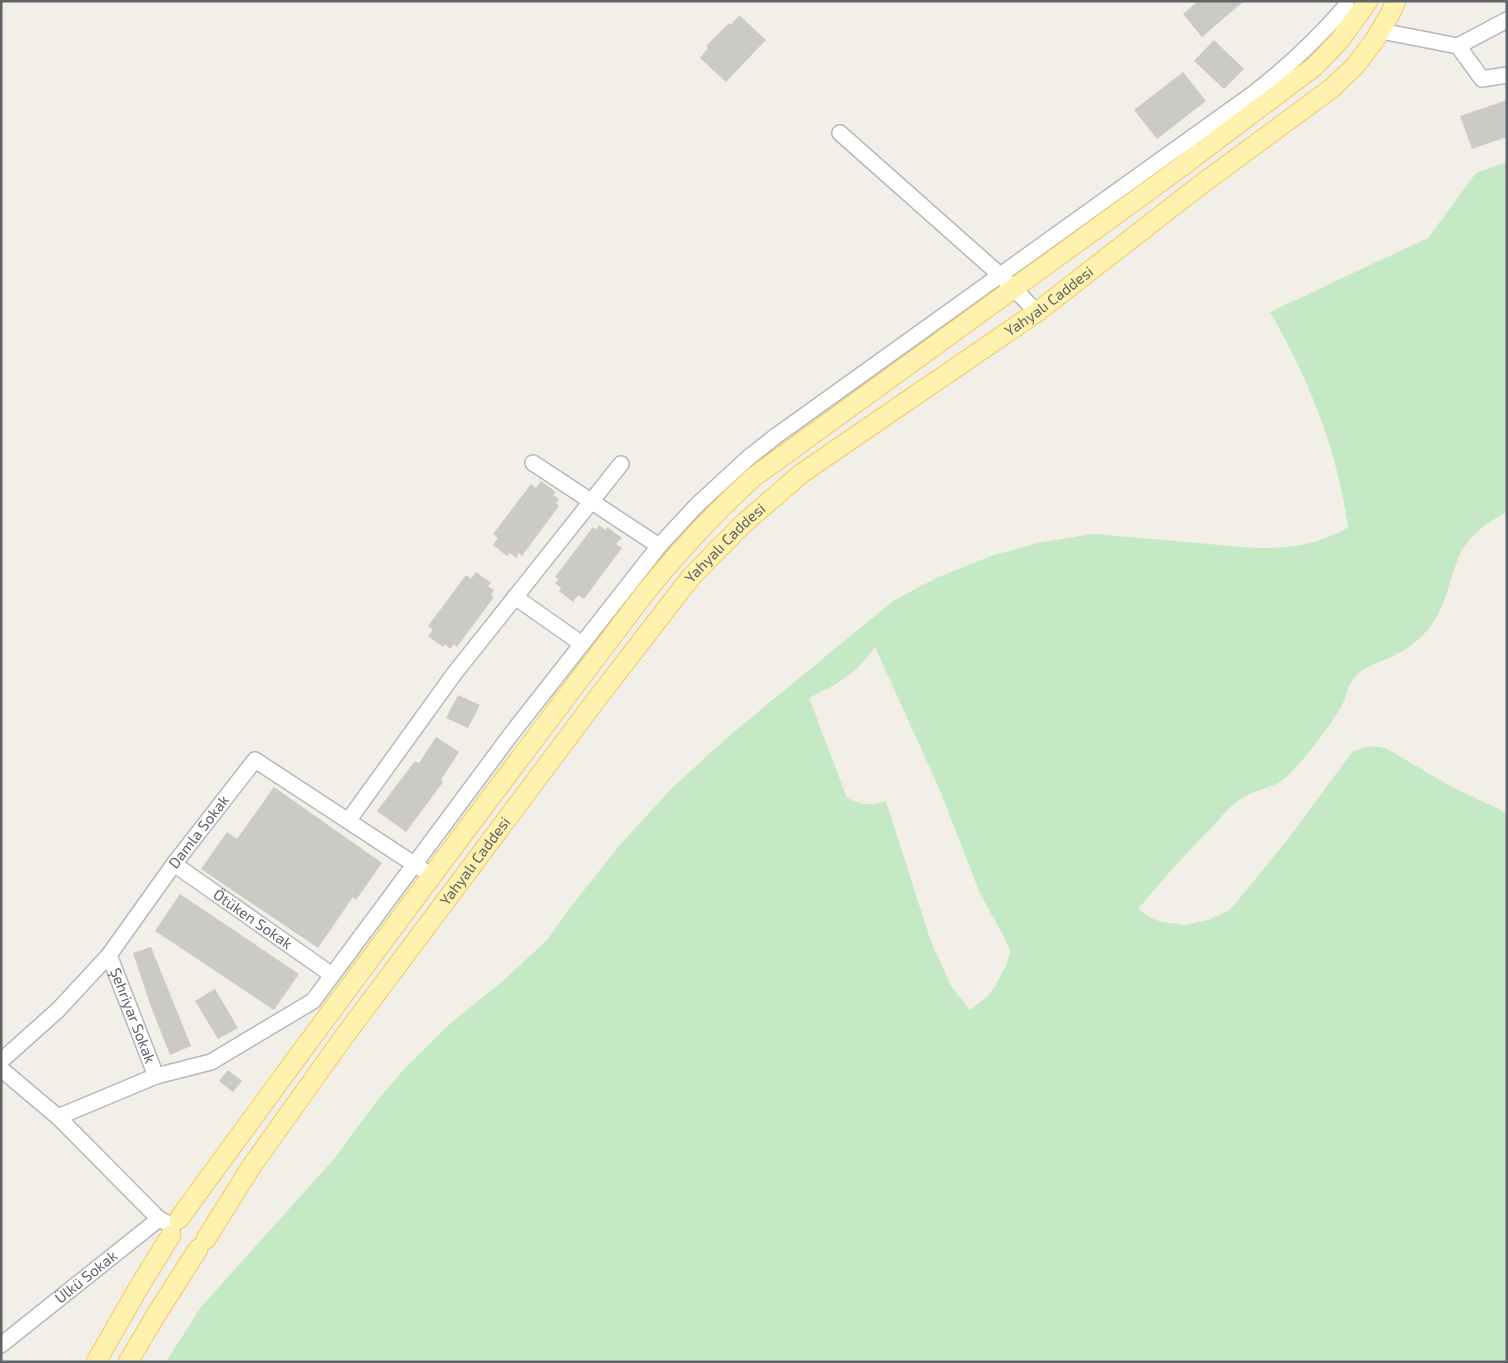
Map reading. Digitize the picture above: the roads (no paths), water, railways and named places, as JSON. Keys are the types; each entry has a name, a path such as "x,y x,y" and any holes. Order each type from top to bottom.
{"main road":[{"name":"Yahyalı Caddesi","path":"128,1362 251,1167 343,1038 596,700 691,577 742,525 802,473 1037,312 1199,186 1332,88 1355,66 1381,31 1396,1"},
{"name":"Yahyalı Caddesi","path":"96,1362 139,1286 170,1225 645,593 708,520 755,476 1173,173 1315,66 1340,40 1353,6"},
{"path":"191,1216 197,1218 205,1227 202,1244 193,1251 181,1250 172,1241 170,1225 191,1216"}],"street":[{"path":"58,1117 156,1076 211,1062 312,1001 512,733 659,546 697,505 755,453 1254,93 1353,6"},
{"path":"1381,31 1458,46 1507,20"},
{"path":"1458,46 1482,79 1507,75"},
{"path":"840,133 1000,275 1037,312"},
{"path":"533,463 659,546"},
{"path":"348,820 454,674 621,464"},
{"path":"515,597 582,644"},
{"name":"Damla Sokak","path":"1,1061 58,1010 109,954 174,864 255,760 432,875"},
{"name":"Ötüken Sokak","path":"174,864 332,975"},
{"name":"Şehriyar Sokak","path":"109,954 156,1076"},
{"path":"1,1069 58,1117 170,1225"},
{"name":"Ülkü Sokak","path":"1,1345 170,1225"}]}
